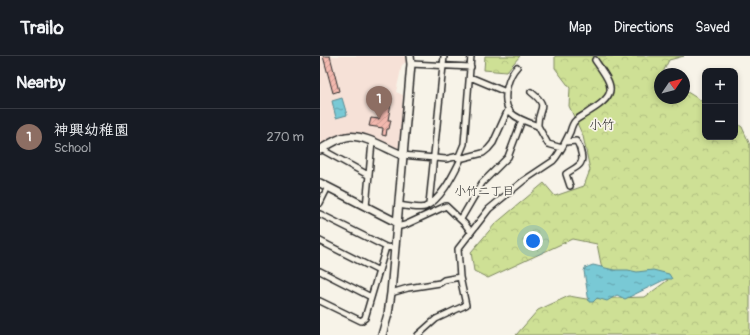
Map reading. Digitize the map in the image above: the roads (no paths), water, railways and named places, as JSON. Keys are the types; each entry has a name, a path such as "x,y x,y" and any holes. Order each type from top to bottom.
{"street":[{"path":"382,335 388,314 391,293 411,64 410,56"},
{"path":"429,204 444,56"},
{"path":"398,205 424,208 434,201 449,182 460,161 459,156 464,144 472,56"},
{"path":"418,335 436,319 466,305 460,277 458,249 471,232 490,210 522,181 553,162 566,142 574,122 601,105 609,95 609,81 596,60"},
{"path":"411,64 471,67"},
{"path":"517,67 511,74 506,92 505,99 508,110 512,115 538,126"},
{"path":"470,77 506,92"},
{"path":"532,92 540,100 542,106 538,126 548,144 562,148"},
{"path":"320,150 346,137 359,137 402,155 446,159 459,156 463,158 483,153 488,149 493,143 508,110"},
{"path":"461,219 482,183 508,157 522,120"},
{"path":"566,142 576,141 583,159 582,164 566,174 570,186"},
{"path":"366,207 372,142"},
{"path":"320,150 368,175"},
{"path":"320,183 324,190 366,207 396,225 405,225 446,206 461,219 471,232"},
{"path":"320,203 324,190"},
{"path":"320,214 386,247 394,248"},
{"path":"320,242 379,271"},
{"path":"320,301 361,322 365,318 386,247"},
{"path":"320,271 371,297"},
{"path":"391,293 408,288 440,283 444,280 460,277"}],"water":[{"path":"342,98 347,115 336,118 332,101"},
{"path":"593,265 614,270 628,270 637,272 653,270 669,274 672,279 666,279 625,299 617,295 607,301 597,298 593,302 589,302 584,271 585,268"}],"place":[{"name":"神興幼稚園","path":"379,119"}],"district":[{"name":"小竹","path":"602,125"},
{"name":"小竹二丁目","path":"484,191"}]}
